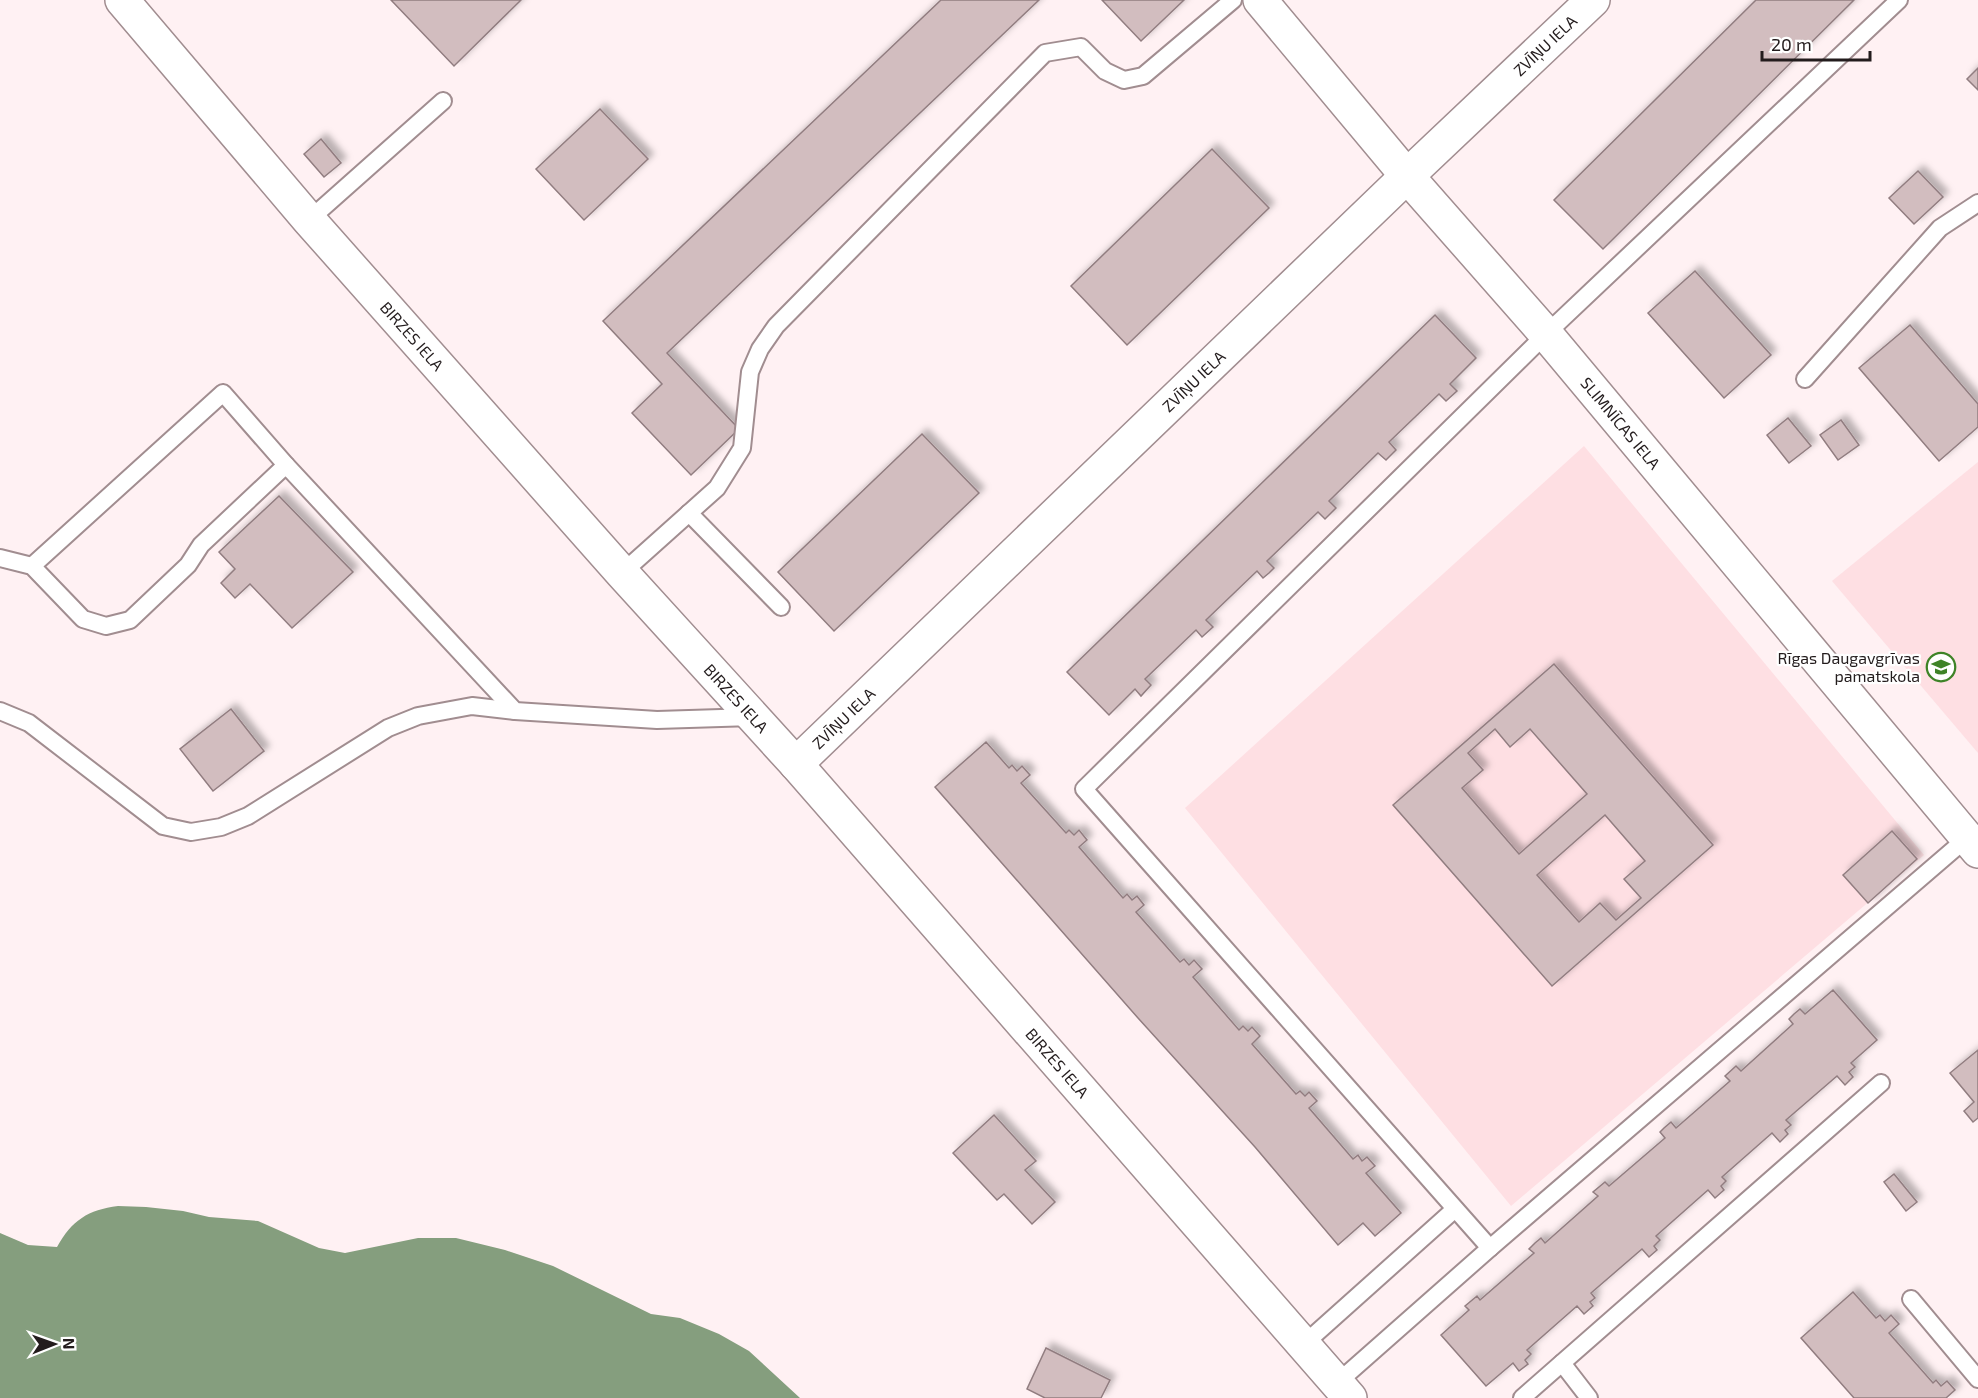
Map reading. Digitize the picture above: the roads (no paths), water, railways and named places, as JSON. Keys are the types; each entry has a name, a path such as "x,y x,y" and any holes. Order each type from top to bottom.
{"street":[{"name":"BIRZES IELA","path":"122,0 309,220 622,573 796,764 1343,1391"},
{"name":"SLIMNĪCAS IELA","path":"1260,0 1407,176 1546,334 1973,844"},
{"name":"ZVĪŅU IELA","path":"796,764 1593,0"}],"lane":[{"path":"622,573 717,488 742,448 750,372 760,349 776,326 1045,53 1081,46 1105,71 1124,80 1143,76 1233,0"},
{"path":"1490,1248 1084,789 1546,334 1899,0"},
{"path":"309,220 443,101"},
{"path":"1805,379 1940,228 1978,203"},
{"path":"32,567 223,393 286,465 515,711"},
{"path":"0,558 32,567 83,619 106,626 130,620 188,565 201,545 286,465"},
{"path":"689,513 782,606"},
{"path":"0,711 29,723 164,826 191,832 221,827 248,816 388,728 418,716 472,706 657,720 754,717"},
{"path":"1343,1391 1490,1248 1973,844"},
{"path":"1522,1398 1881,1083"},
{"path":"1303,1345 1455,1209"},
{"path":"1911,1299 1978,1379"},
{"path":"1562,1363 1589,1398"}],"place":[{"name":"Rīgas Daugavgrīvas pamatskola","path":"1941,667"}]}
